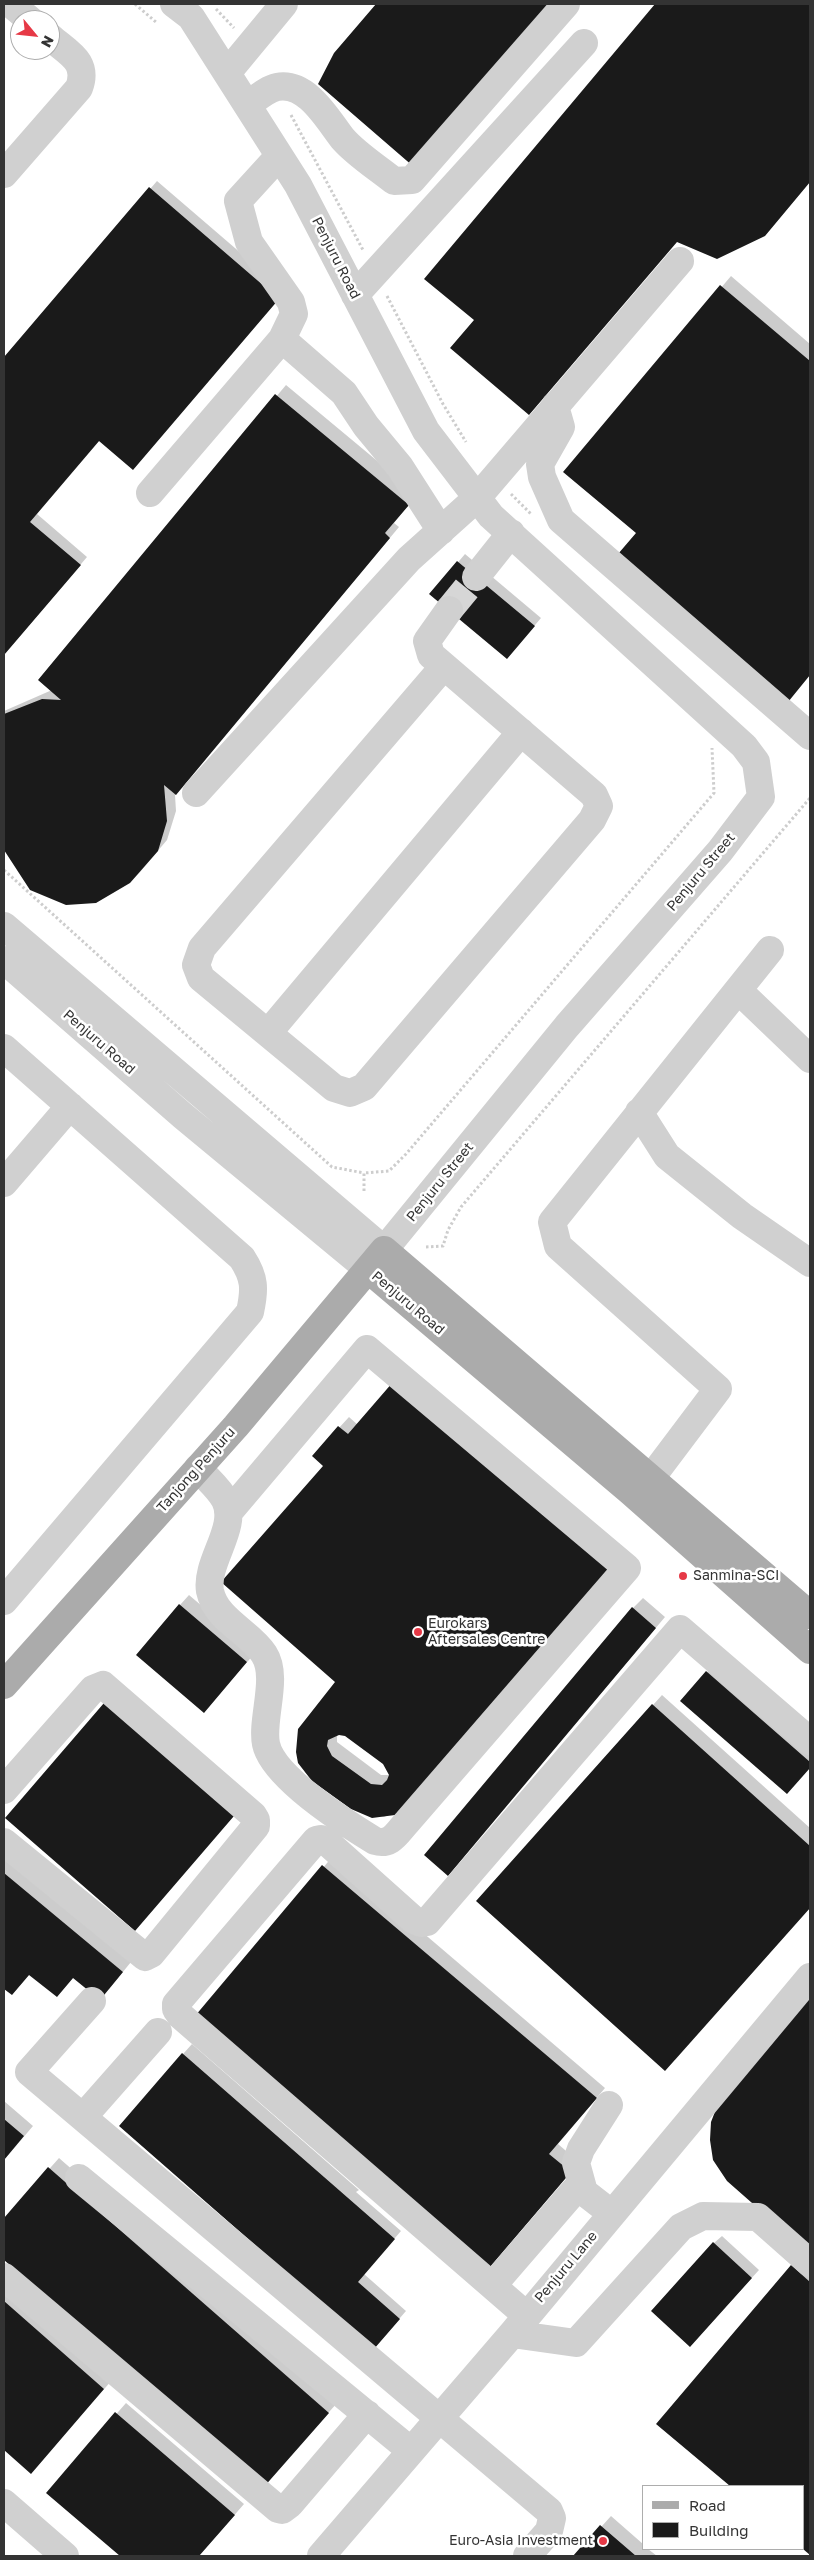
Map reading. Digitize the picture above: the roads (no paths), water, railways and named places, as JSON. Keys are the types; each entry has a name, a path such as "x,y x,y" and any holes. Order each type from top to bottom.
{"main road":[{"name":"Tanjong Penjuru","path":"4,1685 198,1468 377,1260"},
{"name":"Penjuru Road","path":"377,1260 651,1478 810,1615"},
{"name":"Penjuru Road","path":"377,1260 630,1491 810,1650"}],"street":[{"path":"4,7 7,4"},
{"name":"Penjuru Road","path":"174,4 191,17 298,185 426,431 493,506"},
{"path":"227,73 284,4"},
{"path":"247,105 274,87 282,86 298,91 328,116 344,140 394,181 412,180 566,4"},
{"path":"355,295 584,44"},
{"path":"4,174 79,88 84,75 80,63 60,46"},
{"path":"150,493 282,339 294,314 291,302 249,242 238,201 279,156"},
{"path":"476,577 493,506 555,406 680,261"},
{"path":"282,339 344,393 366,426 400,467 441,530"},
{"path":"555,406 561,427 540,464 542,477 561,520 810,736"},
{"path":"196,793 409,559 441,530 493,506"},
{"name":"Penjuru Street","path":"377,1260 567,1026 720,851 761,797 756,762 744,746 493,506"},
{"path":"444,666 202,948 196,965 200,978 334,1088 350,1093 364,1087 592,820 599,806 594,795 432,655 427,641 449,610"},
{"path":"268,1033 521,732"},
{"name":"Penjuru Road","path":"4,926 377,1260"},
{"path":"651,1478 718,1389 558,1246 552,1222 770,950"},
{"name":"Penjuru Road","path":"4,960 183,1116 377,1260"},
{"path":"738,990 810,1060"},
{"path":"4,1048 242,1258 252,1273 254,1295 250,1312 4,1601"},
{"path":"4,1183 70,1106"},
{"path":"639,1112 667,1156 742,1216 810,1264"},
{"path":"198,1468 225,1499 229,1512 211,1570 210,1589 212,1599 222,1613 264,1654 270,1670 266,1744 284,1772 302,1791 322,1807 375,1842 389,1842 628,1568 367,1349 229,1512"},
{"path":"810,1741 680,1629 427,1922 421,1923 414,1920 322,1839 316,1840 179,1997 176,2009 181,2016 493,2286 519,2324 576,2343 681,2228 703,2216 758,2217 810,2262"},
{"path":"4,1790 93,1689 103,1685 252,1815 256,1826 151,1954 144,1957 4,1842"},
{"name":"Penjuru Lane","path":"321,2556 519,2324 810,1977"},
{"path":"92,2001 29,2072 549,2511 552,2524 527,2556"},
{"path":"83,2117 158,2032"},
{"path":"584,2192 576,2163 581,2149 609,2105"},
{"path":"79,2178 410,2450"},
{"path":"493,2286 571,2193 576,2190 584,2192 611,2213"},
{"path":"4,2277 278,2509 282,2510 290,2504 367,2414"},
{"path":"4,2503 65,2556"}],"tunnel":[{"path":"449,610 476,577"}],"place":[{"name":"Sanmina-SCI","path":"683,1576"},
{"name":"Eurokars Aftersales Centre","path":"418,1632"},
{"name":"Euro-Asia Investment","path":"603,2541"}]}
